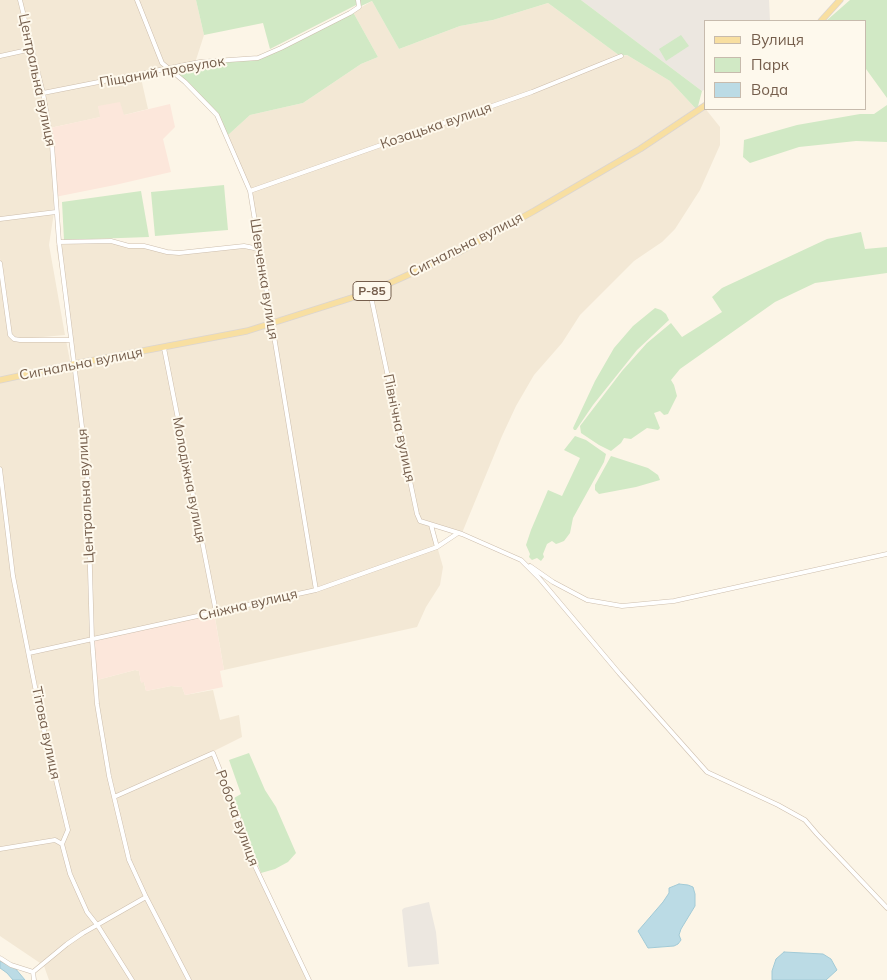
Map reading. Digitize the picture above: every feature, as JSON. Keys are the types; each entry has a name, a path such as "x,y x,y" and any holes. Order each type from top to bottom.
{"main road":[{"path":"821,20 840,0"},
{"name":"Сигнальна вулиця","path":"0,380 247,331 370,292 461,251 534,211 640,149 704,106"}],"street":[{"name":"Центральна вулиця","path":"20,0 43,93 52,145 59,242 87,467 92,638 98,704 114,797 129,860 189,980"},
{"name":"Шевченка вулиця","path":"137,0 162,63 185,82 217,115 250,191 316,590"},
{"name":"Піщаний провулок","path":"43,93 200,62 258,58 359,7 358,0"},
{"path":"0,56 32,49"},
{"name":"Козацька вулиця","path":"250,191 532,92 620,56"},
{"path":"0,219 56,212"},
{"path":"59,242 111,241 129,246 144,246 178,253 244,246 259,249"},
{"path":"0,263 10,335 14,339 20,340 70,340"},
{"name":"Північна вулиця","path":"370,292 417,514 420,521 431,525"},
{"name":"Молодіжна вулиця","path":"164,348 216,612"},
{"name":"Тітова вулиця","path":"0,469 13,576 42,722 68,830 62,844 70,874 87,912 132,980"},
{"path":"431,525 460,533 521,560 553,582 587,600 622,606 674,601 887,554"},
{"path":"431,525 437,547"},
{"name":"Сніжна вулиця","path":"29,653 316,590 437,547 460,533"},
{"path":"521,560 539,578 619,673 707,772 778,805 805,820 887,908"},
{"name":"Робоча вулиця","path":"114,797 213,753 253,862 309,980"},
{"path":"0,849 55,840 62,844"},
{"path":"0,958 11,965 33,972 83,933 146,897"},
{"path":"33,972 34,980"}],"shaded area":[{"path":"0,0 19,0 43,93 52,145 54,212 49,245 65,335 21,339 66,340 70,361 0,379 0,266 6,305 0,258"},
{"path":"20,0 196,0 204,35 195,63 140,74 148,109 124,115 98,106 101,117 50,128"},
{"path":"581,0 769,0 770,20 704,20 704,90 702,91"},
{"path":"372,1 399,49 460,26 493,20 548,3 620,56 532,91 324,165 532,92 627,55 670,81 697,110 640,149 534,211 461,250 395,281 461,251 535,212 640,150 704,107 704,110 706,110 720,127 720,145 700,190 675,229 662,242 634,261 580,315 562,343 534,375 516,406 502,436 462,533 431,525 443,567 440,585 426,607 417,627 224,670 214,612 30,653 13,576 0,464 0,381 76,366 74,364 76,363 56,245 111,242 178,253 244,246 259,249 250,191 227,136 250,115 303,103 361,64 378,57 353,12"},
{"path":"120,102 124,115 170,104 175,127 163,139 171,172 55,197 50,128 100,117 98,106"},
{"path":"0,476 12,576 67,830 62,844 55,840 0,848"},
{"path":"214,613 224,670 220,671 223,687 185,695 182,687 171,686 146,691 144,682 141,683 139,671 135,670 97,680 93,639"},
{"path":"92,639 94,680 108,777 128,861 145,897 98,925 88,911 71,873 63,844 68,830 43,722 30,654"},
{"path":"135,670 139,671 141,682 144,682 146,691 171,686 182,687 185,695 213,690 220,720 239,715 242,737 115,795 98,704 97,680"},
{"path":"212,754 252,863 308,980 190,980 130,860 115,797"},
{"path":"55,841 62,845 70,874 87,912 97,925 66,943 43,965 0,936 0,849"},
{"path":"145,898 188,980 133,980 99,926"},
{"path":"429,902 436,932 439,964 408,967 402,910"},
{"path":"98,926 132,980 49,980 44,966 67,944"}],"green space":[{"path":"196,0 357,0 358,4 270,49 263,23 204,35"},
{"path":"358,0 581,0 702,91 697,110 670,81 627,55 620,56 548,3 493,20 460,26 399,49 372,1 359,7"},
{"path":"850,0 887,0 887,98 867,70 867,20 827,20"},
{"path":"353,12 378,57 361,64 303,103 250,115 227,136 218,115 170,69 200,63 258,58"},
{"path":"681,35 689,46 666,61 659,49"},
{"path":"887,105 887,142 856,141 799,147 750,163 743,157 744,140 797,125 860,114 874,114"},
{"path":"224,185 228,230 155,236 151,192"},
{"path":"141,191 149,237 64,240 62,202"},
{"path":"861,232 865,249 887,247 887,273 815,283 775,302 680,369 671,380 677,396 668,414 664,415 660,411 654,413 660,428 658,430 647,428 631,439 624,438 611,451 581,433 580,426 622,371 647,343 671,323 682,337 722,312 712,297 722,288 827,239"},
{"path":"655,308 666,314 669,320 637,350 593,405 576,430 574,430 573,428 595,381 614,348 633,326"},
{"path":"575,436 586,440 606,454 604,462 573,518 570,533 564,541 556,544 552,541 547,544 541,561 537,558 532,560 529,557 530,554 526,545 548,490 562,496 580,458 564,450"},
{"path":"611,456 648,468 658,475 660,480 599,494 595,490 595,485"},
{"path":"249,753 296,853 288,862 275,869 261,873 234,798 241,794 229,760"}],"water":[{"path":"679,884 693,887 695,894 695,906 681,929 679,935 681,940 674,946 648,948 638,931 663,902 669,893 669,888"},
{"path":"784,952 823,954 831,959 837,970 826,980 772,980 772,971 776,959"},
{"path":"0,961 15,968 25,980 13,980 0,968"}]}
